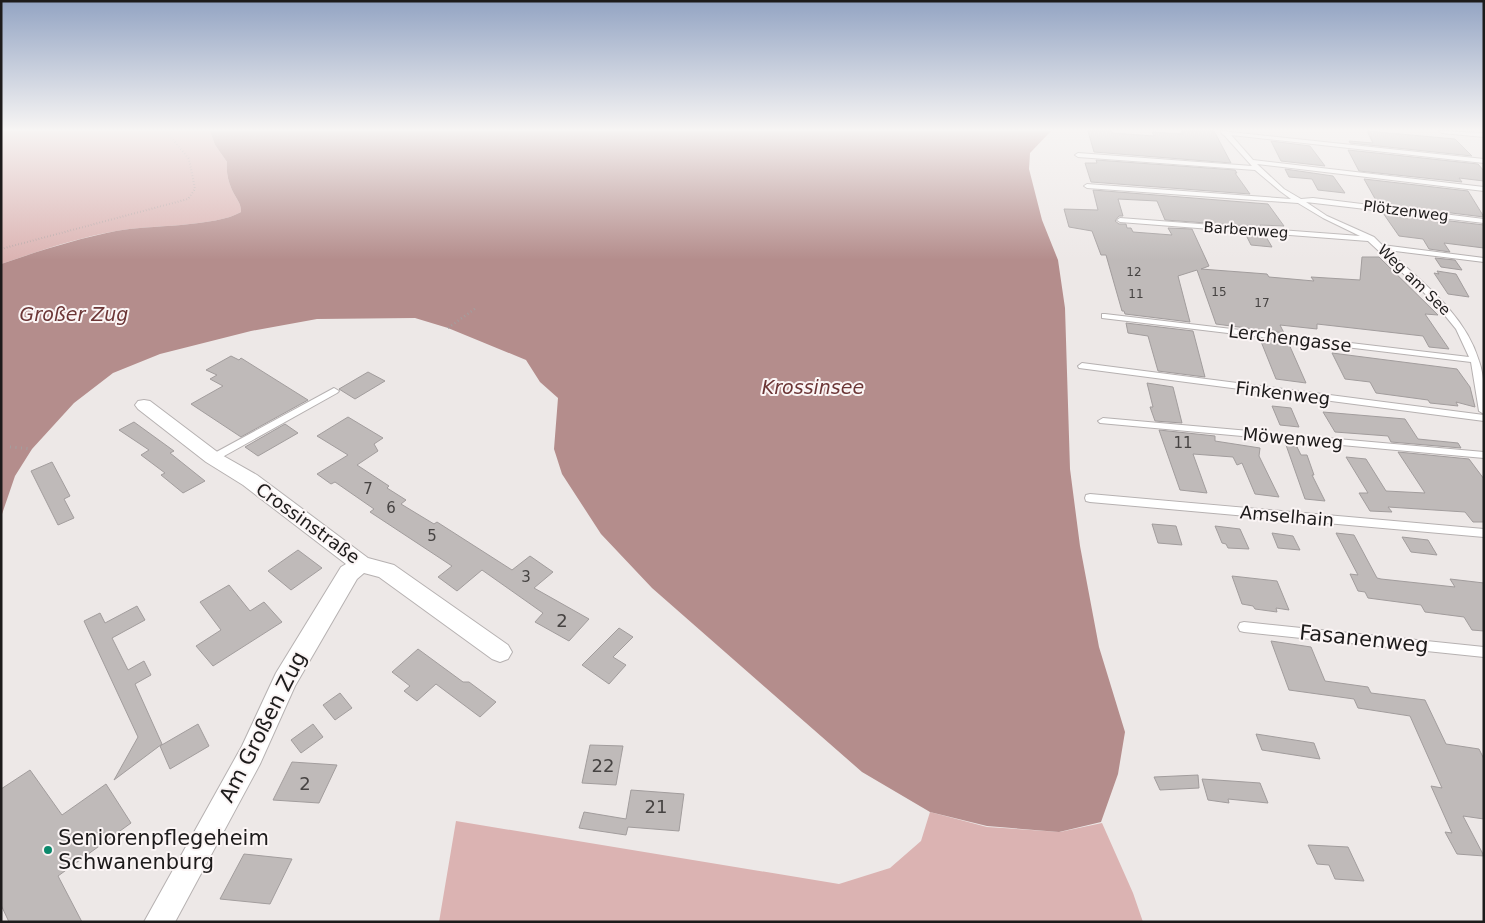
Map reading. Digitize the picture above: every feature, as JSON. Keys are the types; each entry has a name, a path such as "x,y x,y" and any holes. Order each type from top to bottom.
{"street":[{"name":"Crossinstraße","path":"144,405 213,458 250,480 361,564 386,570 500,652"},
{"name":"Am Großen Zug","path":"159,922 251,754 285,680 350,573 361,564"}],"lane":[{"name":"Weg am See","path":"1264,174 1298,201 1381,247 1437,300 1460,328 1475,360 1484,411"},
{"path":"1341,174 1484,189"},
{"name":"Plötzenweg","path":"1086,186 1298,201 1313,200 1484,220"},
{"name":"Barbenweg","path":"1120,220 1371,240"},
{"path":"1381,247 1484,260"},
{"name":"Lerchengasse","path":"1105,316 1475,360"},
{"name":"Finkenweg","path":"1082,366 1484,418"},
{"path":"213,458 334,391"},
{"name":"Möwenweg","path":"1103,421 1484,455"},
{"name":"Amselhain","path":"1090,498 1484,533"},
{"name":"Fasanenweg","path":"1244,627 1484,652"}],"path":[{"path":"1,249 188,199 196,190 192,174"},
{"path":"448,328 476,308"},
{"path":"10,447 32,448"}],"shaded area":[{"path":"1,174 227,174 228,180 241,209 241,212 230,217 199,223 130,229 87,237 1,264"},
{"path":"930,812 987,827 1060,832 1102,823 1133,893 1143,922 439,922 456,821 839,884 890,868 921,841"}],"water":[{"name":"Krossinsee","path":"227,174 1030,174 1042,220 1058,260 1065,308 1070,469 1080,546 1099,647 1125,732 1118,774 1101,822 1059,832 987,826 930,812 862,772 652,588 601,534 562,474 554,449 558,398 540,382 526,360 448,328 415,318 317,319 251,331 160,354 113,373 74,403 32,449 15,476 1,517 1,264 101,234 130,229 199,223 230,217 241,212 241,209 228,180"}],"building":[{"path":"1088,174 1236,174 1250,194 1091,182"},
{"path":"1288,174 1333,176 1345,193 1318,190 1312,179 1289,177"},
{"path":"1388,174 1484,174 1484,181 1459,178 1462,182"},
{"path":"1364,179 1468,191 1484,217 1378,204"},
{"path":"1093,190 1268,204 1284,226 1260,225 1261,227 1165,220 1157,201 1118,199 1123,216 1119,216 1115,221 1119,224 1126,224 1127,228 1131,228 1133,232 1172,235 1168,228 1192,229 1209,266 1201,269 1267,274 1269,277 1314,281 1311,277 1360,280 1362,257 1379,257 1438,315 1425,314 1449,349 1429,347 1423,336 1317,324 1317,329 1280,325 1284,333 1216,324 1197,270 1178,276 1190,322 1125,314 1122,311 1106,255 1101,255 1092,231 1069,227 1064,209 1098,210"},
{"path":"1383,213 1484,225 1484,248 1444,243 1450,252 1429,249 1423,239 1399,236"},
{"path":"1245,233 1265,235 1272,247 1251,245"},
{"path":"1435,258 1455,260 1462,270 1441,267"},
{"path":"1437,271 1456,274 1469,297 1448,294 1434,273 1439,274"},
{"path":"1126,323 1193,331 1205,377 1158,371 1148,336 1128,333"},
{"path":"1260,339 1288,342 1306,383 1276,379"},
{"path":"1332,353 1457,369 1470,387 1475,407 1456,402 1458,406 1430,403 1428,400 1376,393 1370,382 1345,379"},
{"path":"231,356 239,360 241,358 308,400 241,437 191,404 223,386 210,379 217,375 206,370"},
{"path":"368,372 385,381 355,399 339,389"},
{"path":"1147,383 1173,387 1182,423 1155,421 1150,407 1153,407"},
{"path":"1272,406 1291,408 1299,427 1280,425"},
{"path":"1323,412 1405,419 1418,439 1458,443 1461,448 1391,442 1388,436 1335,432"},
{"path":"348,417 383,438 374,444 378,451 357,465 389,486 387,488 406,500 401,504 434,524 437,522 512,570 530,556 553,572 534,588 589,619 569,641 535,622 543,613 482,570 457,591 438,577 452,566 370,512 374,509 335,482 331,484 317,474 348,455 317,436"},
{"path":"134,422 174,451 170,453 205,481 183,493 161,475 165,473 141,455 149,450 119,430"},
{"path":"285,424 298,433 258,456 245,447"},
{"path":"1159,430 1215,436 1215,441 1260,448 1259,456 1279,497 1255,494 1242,463 1237,465 1233,457 1193,454 1207,493 1180,490"},
{"path":"1292,442 1295,443 1301,455 1307,455 1314,475 1312,475 1325,501 1305,499 1286,445"},
{"path":"1398,452 1469,459 1484,479 1484,522 1473,522 1465,512 1388,507 1392,512 1370,511 1359,493 1368,493 1346,457 1366,459 1386,491 1425,493"},
{"path":"52,462 70,496 64,499 74,518 58,525 31,471"},
{"path":"1152,524 1176,526 1182,545 1158,543"},
{"path":"1215,526 1240,529 1249,549 1228,548 1226,544 1222,543"},
{"path":"1272,533 1293,536 1300,550 1278,548"},
{"path":"1336,533 1354,535 1377,578 1455,587 1450,579 1484,583 1484,631 1472,630 1464,617 1425,612 1421,605 1368,598 1365,592 1358,591 1350,574 1358,575"},
{"path":"1402,537 1428,540 1437,555 1411,552"},
{"path":"298,550 322,568 291,590 268,571"},
{"path":"1232,576 1277,581 1289,610 1276,608 1277,612 1255,609 1253,606 1242,604"},
{"path":"229,585 250,611 264,602 282,622 213,666 196,646 221,630 200,602"},
{"path":"137,606 145,620 112,638 128,670 144,661 151,675 135,684 162,744 114,780 138,737 84,621 100,613 105,623"},
{"path":"619,628 633,637 613,657 626,665 609,684 582,665"},
{"path":"1271,641 1311,647 1325,681 1368,687 1371,693 1425,700 1446,744 1479,749 1484,759 1484,819 1463,816 1484,856 1457,854 1445,832 1452,833 1431,786 1442,788 1410,716 1358,708 1354,699 1289,690"},
{"path":"418,649 463,682 469,682 496,702 480,717 436,684 417,701 404,691 410,686 392,672"},
{"path":"340,693 352,708 335,720 323,705"},
{"path":"198,724 209,746 170,769 160,746"},
{"path":"313,724 323,737 301,753 291,740"},
{"path":"1256,734 1314,743 1320,759 1262,750"},
{"path":"590,745 623,746 616,785 582,783"},
{"path":"292,762 337,765 319,803 273,800"},
{"name":"Seniorenpflegeheim Schwanenburg","path":"30,770 62,815 106,784 131,823 58,876 82,922 9,922 1,905 1,789"},
{"path":"1198,775 1199,788 1160,790 1154,777"},
{"path":"1202,779 1260,783 1268,803 1228,799 1229,803 1208,800"},
{"path":"631,790 684,794 679,831 628,827 626,835 579,828 584,812 626,819"},
{"path":"1308,845 1348,847 1364,881 1335,879 1329,865 1317,864"},
{"path":"244,854 292,859 270,904 220,899"}],"place":[{"name":"Seniorenpflegeheim Schwanenburg","path":"48,850"}],"water label":[{"name":"Großer Zug","path":"74,314"}]}
